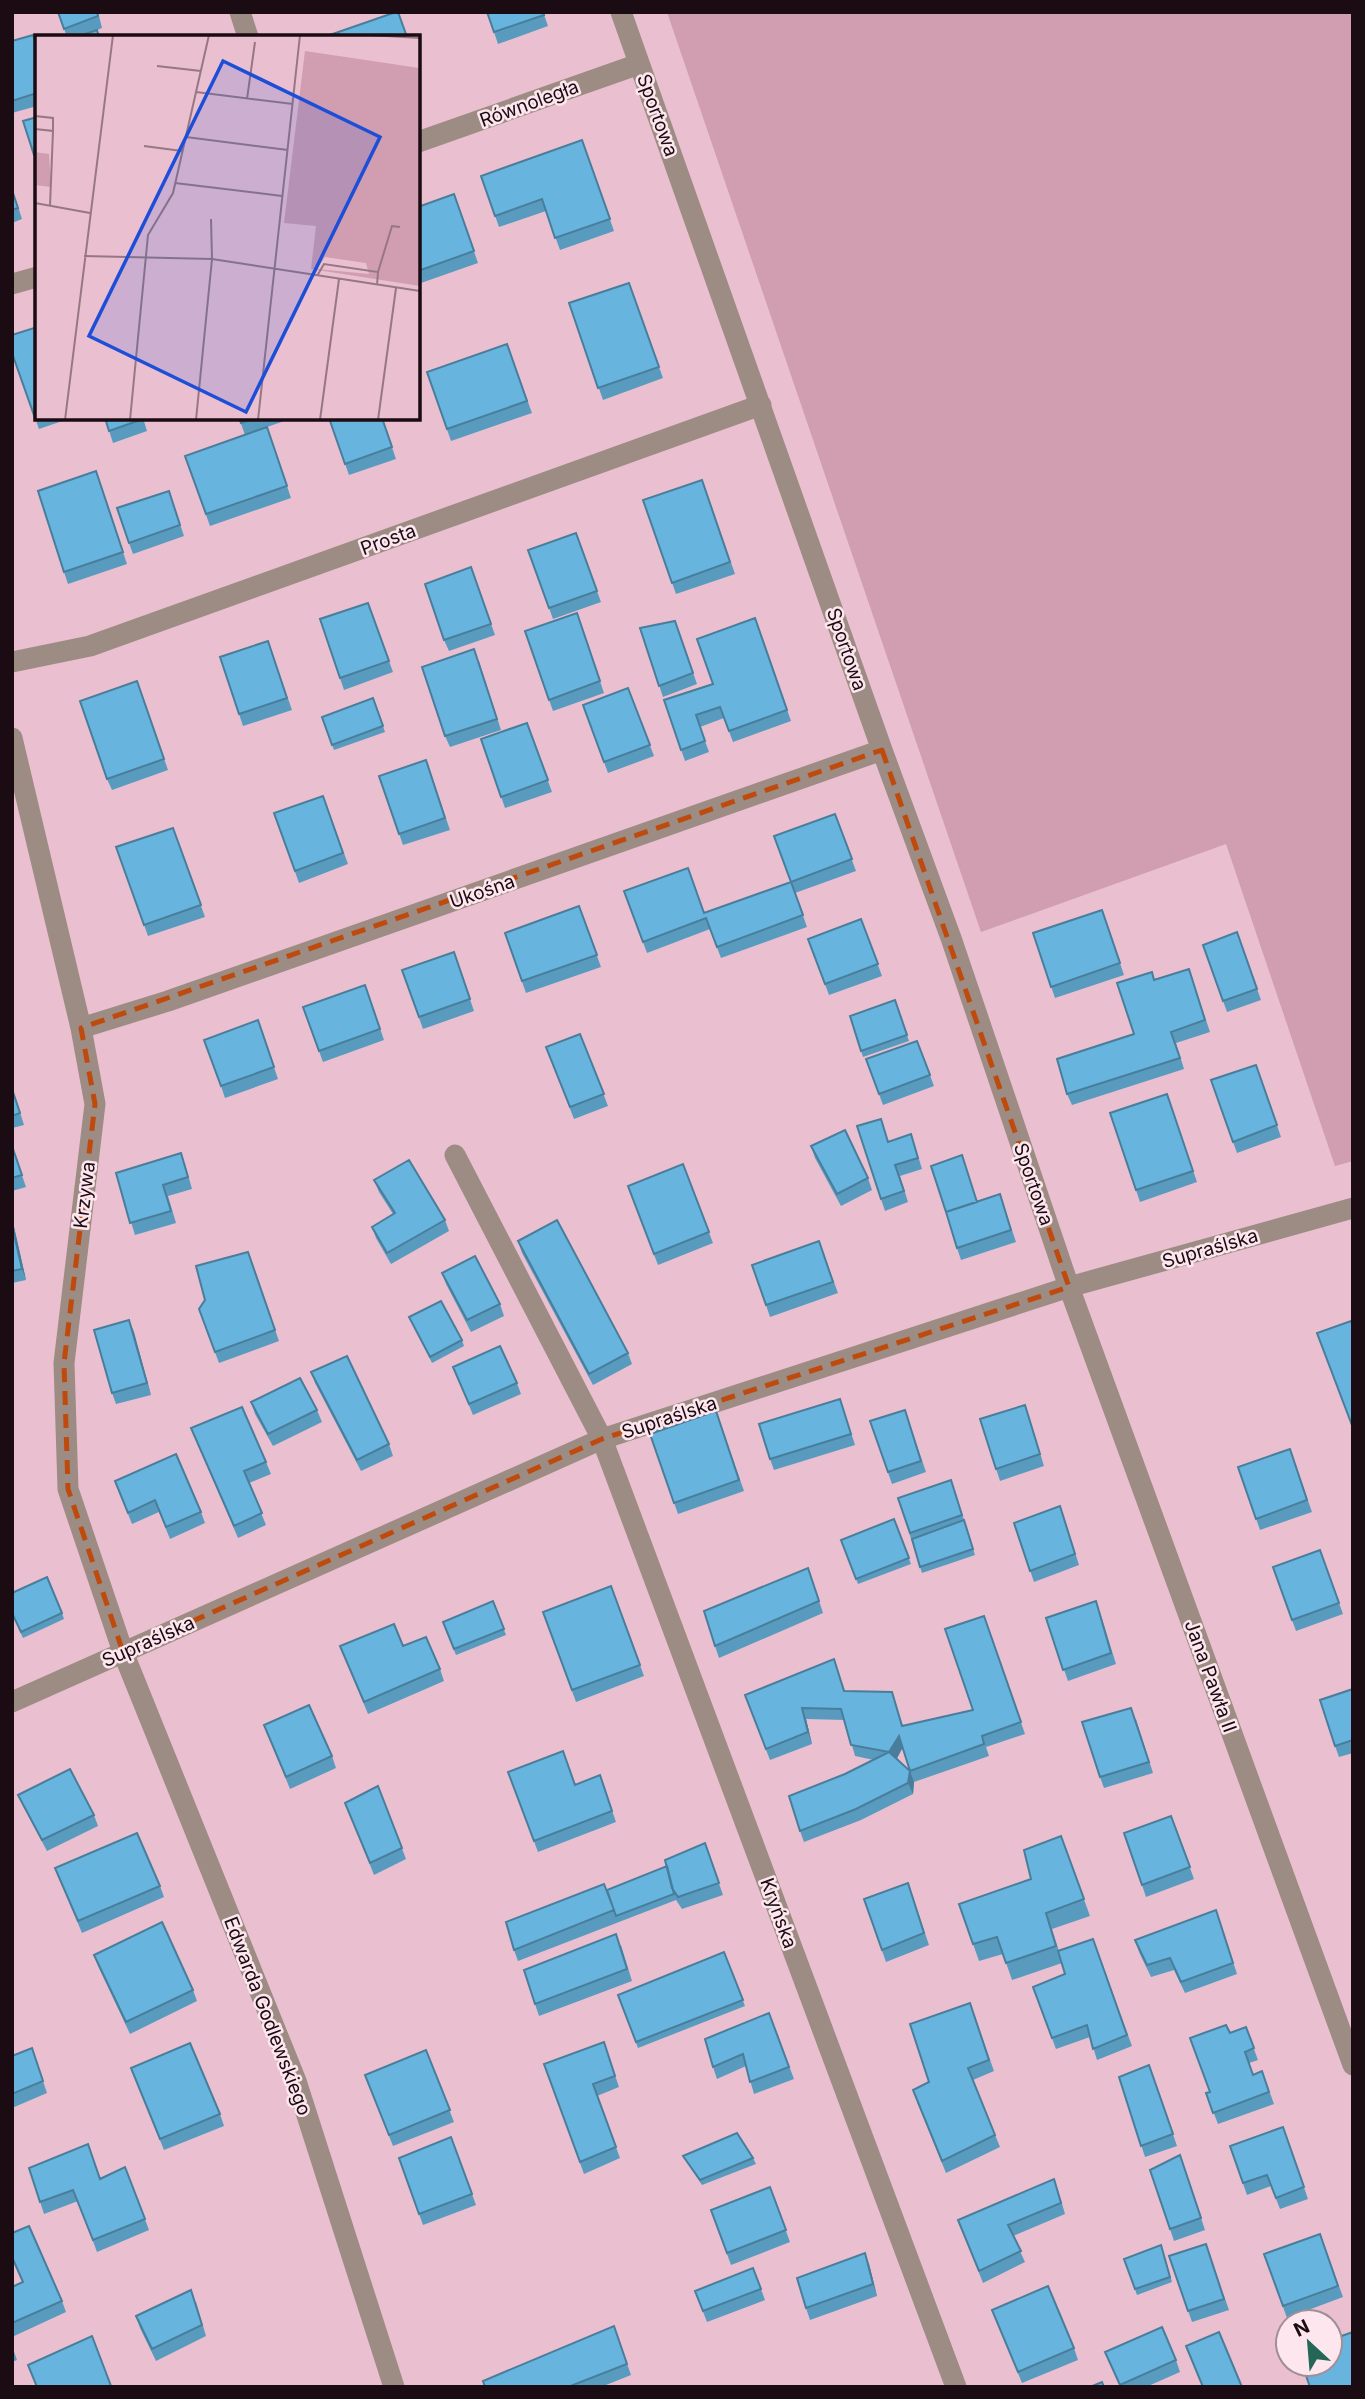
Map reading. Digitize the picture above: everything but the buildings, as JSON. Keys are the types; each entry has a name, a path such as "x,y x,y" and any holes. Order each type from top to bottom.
{"street":[{"path":"240,12 247,35"},
{"name":"Sportowa","path":"621,12 882,750 951,937 1069,1287"},
{"name":"Równoległa","path":"420,141 639,64"},
{"path":"12,284 35,278"},
{"name":"Prosta","path":"12,662 90,646 761,405"},
{"name":"Krzywa","path":"12,738 16,776 81,1028 95,1104 64,1363 68,1489 123,1652"},
{"name":"Ukośna","path":"81,1028 168,1001 882,750"},
{"name":"Kryńska","path":"455,1155 602,1439 956,2387"},
{"name":"Supraślska","path":"12,1702 602,1439 1069,1287 1353,1208"},
{"name":"Jana Pawła II","path":"1069,1287 1353,2065"},
{"name":"Edwarda Godlewskiego","path":"123,1652 296,2081 394,2387"}],"highlighted area":[{"path":"882,750 1069,1287 602,1439 123,1652 68,1489 64,1363 95,1104 81,1028"}],"shaded area":[{"path":"667,12 1353,12 1353,1161 1335,1166 1226,844 981,932"}]}
